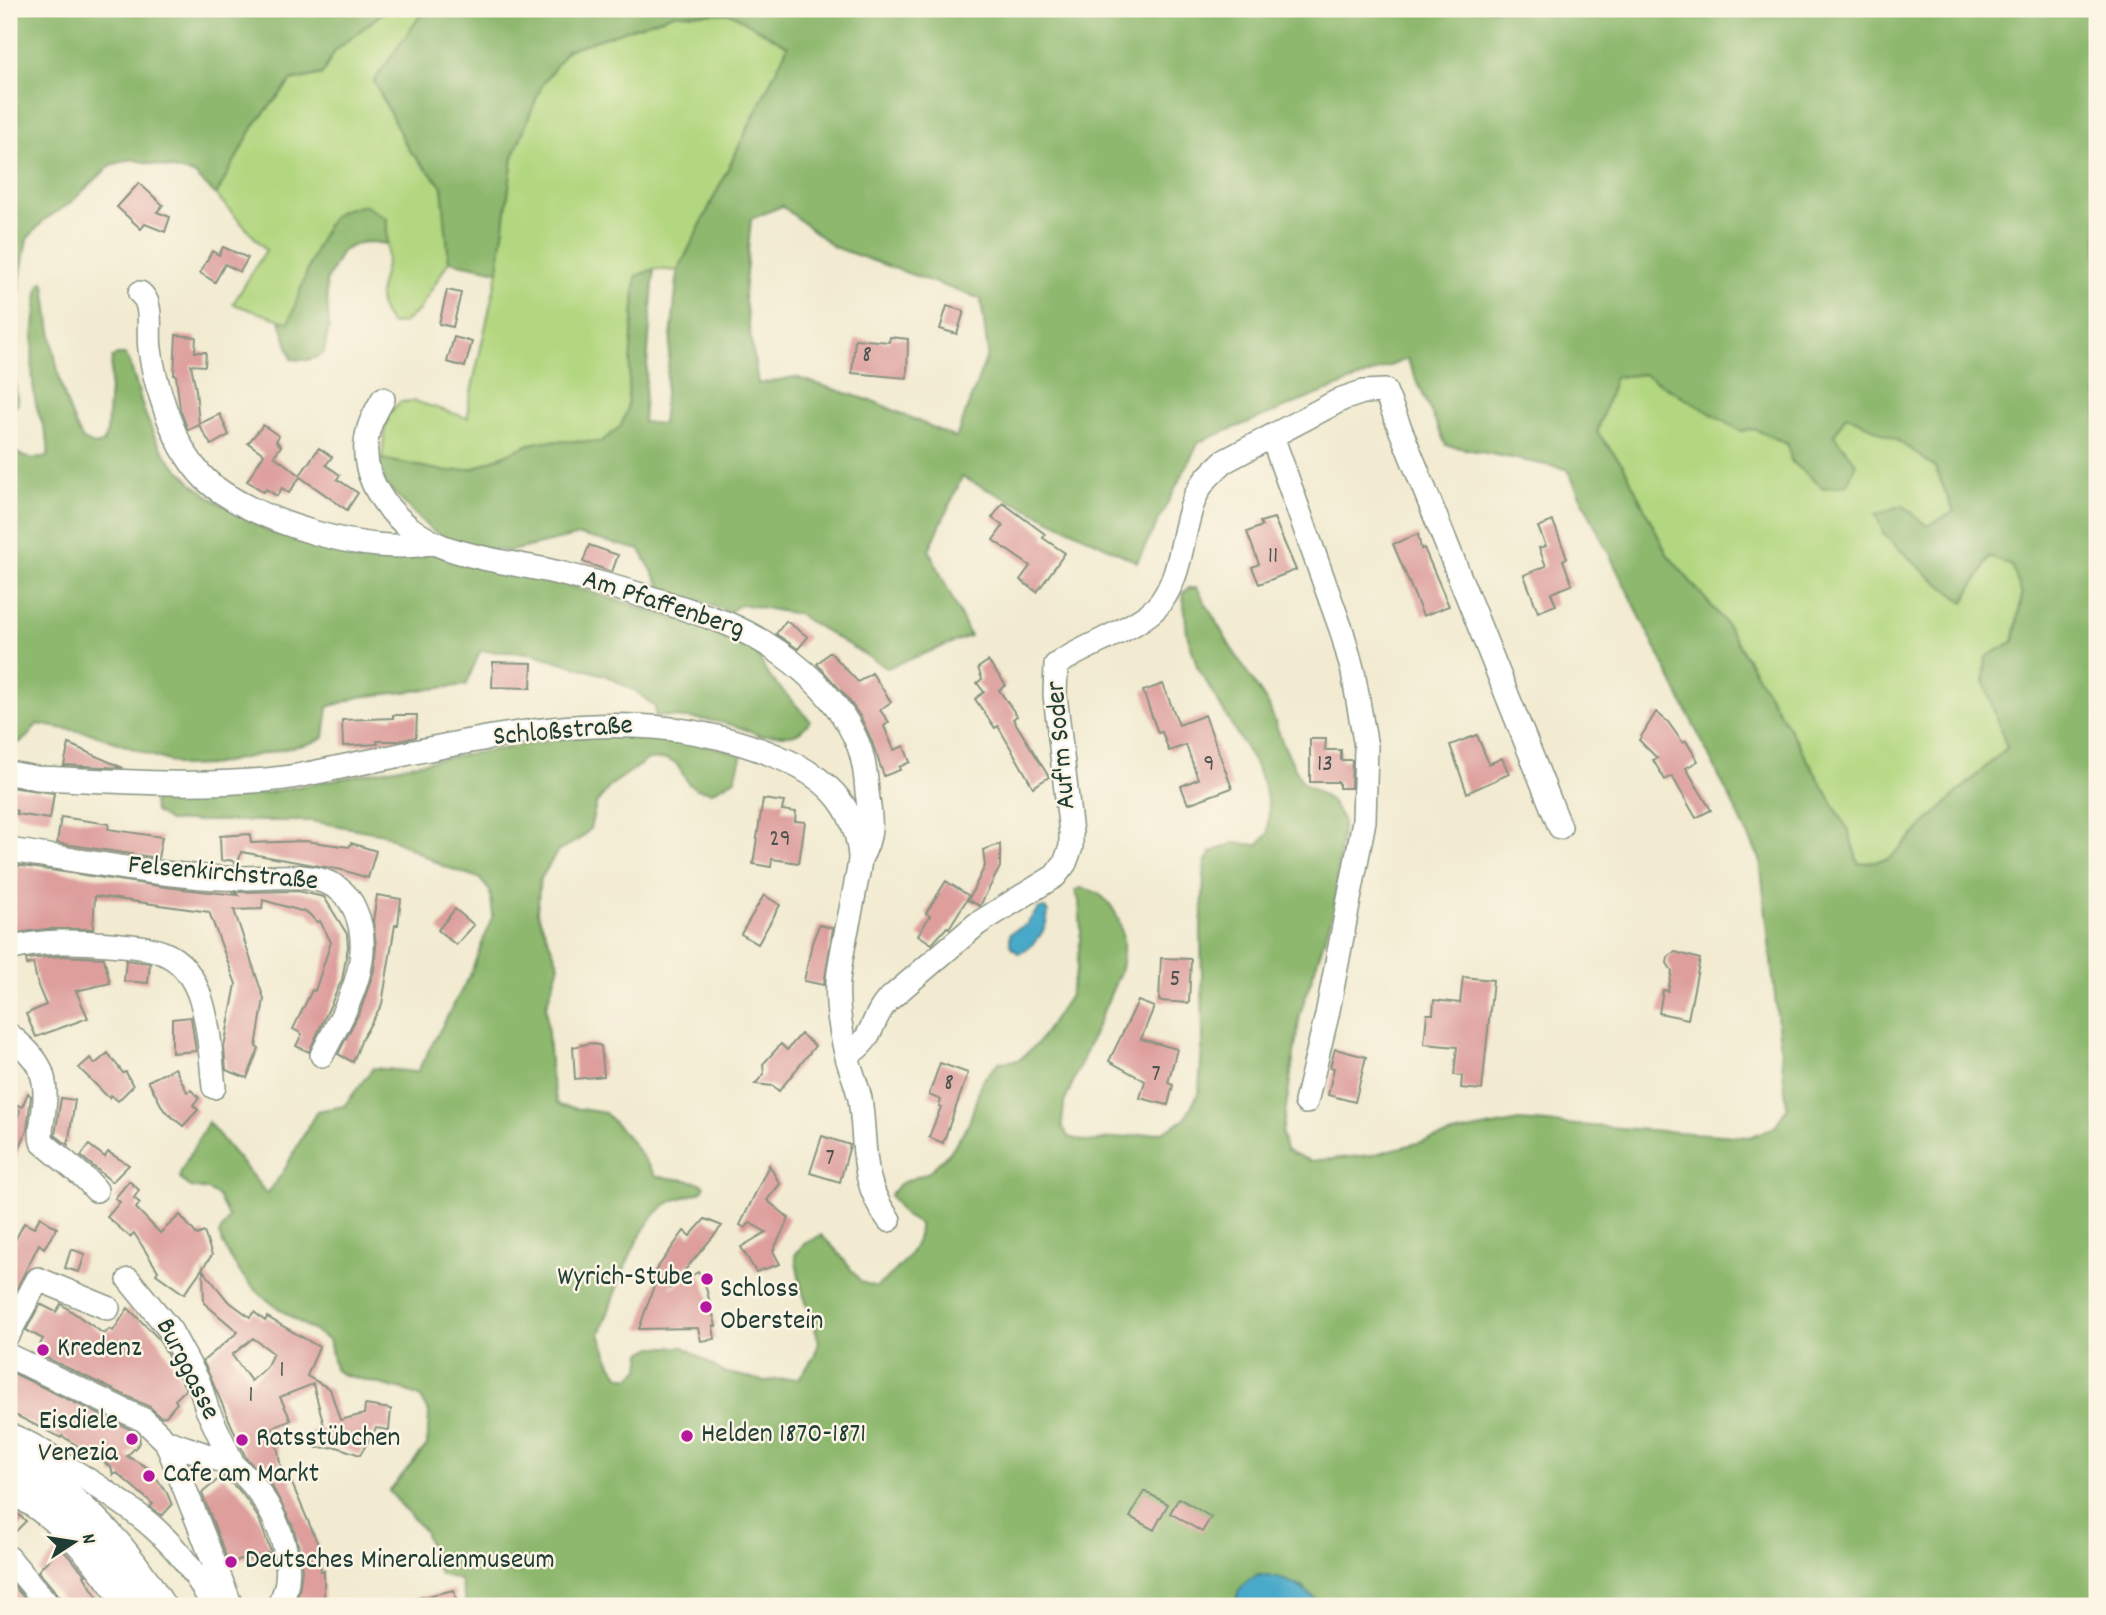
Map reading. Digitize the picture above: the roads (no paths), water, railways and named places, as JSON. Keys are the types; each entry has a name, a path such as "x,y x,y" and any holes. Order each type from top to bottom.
{"main road":[{"path":"9,1458 54,1486 96,1521 122,1550 160,1606"},
{"path":"9,1487 45,1511 80,1542 112,1578 130,1606"}],"street":[{"name":"Am Pfaffenberg","path":"140,293 145,297 149,309 150,350 162,398 184,452 208,481 225,494 277,520 310,531 373,545 411,546 432,542"},
{"name":"Auf'm Soder","path":"847,1055 867,1040 887,1001 977,924 1035,890 1055,876 1065,863 1071,847 1071,833 1055,695 1056,665 1154,610 1172,582 1196,495 1208,477 1223,462 1342,399 1363,392 1385,391 1560,827"},
{"name":"Am Pfaffenberg","path":"383,399 369,428 366,445 372,480 392,512 432,542 464,553 564,574 691,611 751,634 773,648 818,685 850,728 865,770 871,832 869,843 860,859"},
{"path":"1272,436 1342,632 1353,672 1366,747 1364,821 1327,1015 1306,1102"},
{"name":"Schloßstraße","path":"9,773 37,778 208,784 285,778 437,747 550,728 619,724 671,727 718,736 799,765 821,779 837,796 855,832 860,859 838,983 840,1020 860,1097 865,1168 875,1202 889,1220"},
{"name":"Felsenkirchstraße","path":"9,850 219,878 310,878 343,890 352,901 359,919 362,955 350,999 322,1055"},
{"path":"9,949 45,942 93,942 150,949 177,961 197,987 203,1007 214,1087"},
{"path":"9,1035 33,1056 43,1072 46,1094 40,1129 42,1142 88,1180 96,1190"},
{"path":"9,1333 38,1279 108,1307"},
{"name":"Burggasse","path":"129,1280 170,1330 199,1383 207,1409 234,1466"},
{"path":"9,1356 144,1420 166,1441 234,1466 263,1498 283,1541 288,1576 287,1586 278,1606"},
{"path":"9,1435 27,1442 141,1515 168,1540 189,1565 213,1606"},
{"path":"166,1441 231,1606"},
{"path":"14,1563 50,1606"}],"water":[{"path":"1045,908 1048,912 1043,931 1035,942 1019,954 1010,945 1010,933 1026,925 1038,909"},
{"path":"1259,1575 1294,1584 1323,1606 1237,1606 1237,1596 1242,1587"}],"place":[{"name":"Wyrich-Stube","path":"707,1279"},
{"name":"Schloss Oberstein","path":"706,1307"},
{"name":"Kredenz","path":"43,1350"},
{"name":"Helden 1870-1871","path":"687,1436"},
{"name":"Eisdiele Venezia","path":"132,1439"},
{"name":"Ratsstübchen","path":"242,1440"},
{"name":"Cafe am Markt","path":"149,1476"},
{"name":"Deutsches Mineralienmuseum","path":"231,1562"}]}
